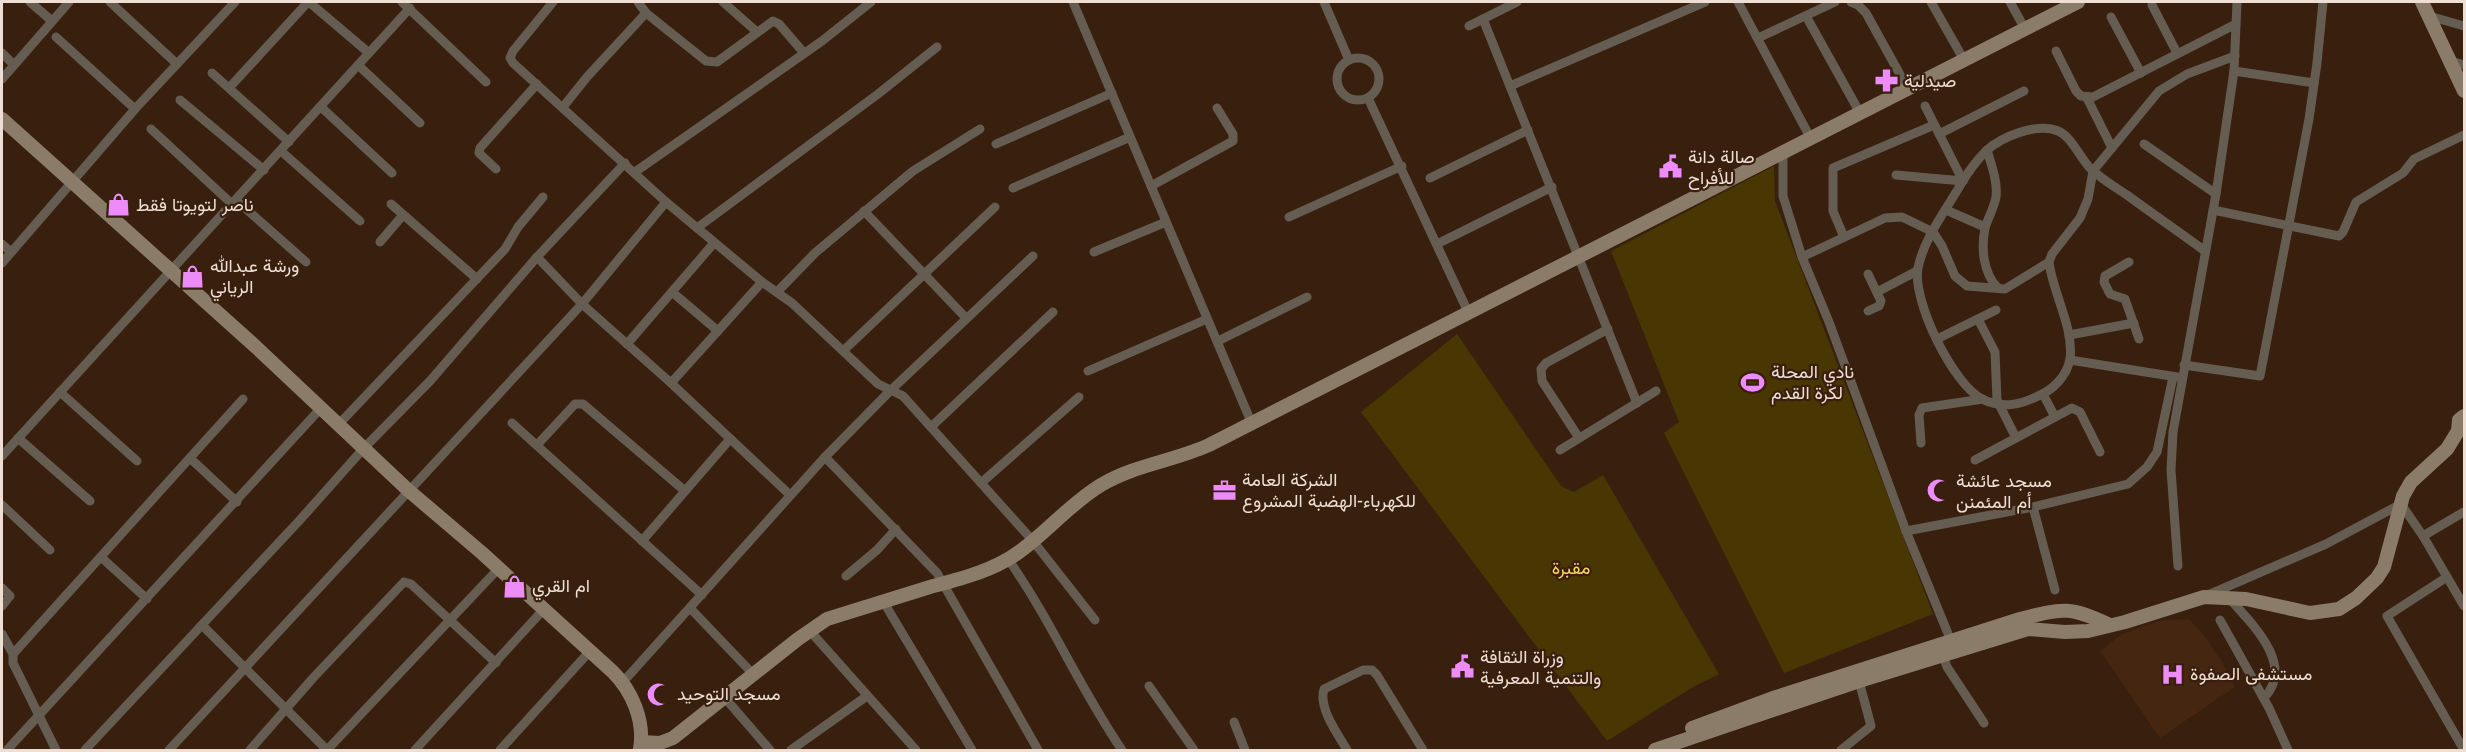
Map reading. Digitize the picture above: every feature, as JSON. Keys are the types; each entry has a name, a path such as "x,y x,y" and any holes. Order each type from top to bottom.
{"street":[{"path":"30,2 52,21"},
{"path":"2,79 69,2"},
{"path":"110,2 177,64"},
{"path":"2,263 135,109 235,2"},
{"path":"228,88 309,2 369,53"},
{"path":"553,2 513,51 510,58 666,202 762,282 778,291 878,384 903,396 1033,541 1095,620"},
{"path":"638,2 646,13 706,61 717,62 773,21 779,24 804,53"},
{"path":"723,2 757,32"},
{"path":"635,172 804,53 871,2"},
{"path":"1073,2 1252,424"},
{"path":"1324,2 1349,60"},
{"path":"1469,26 1517,2"},
{"path":"1510,86 1705,2"},
{"path":"1738,2 1811,139"},
{"path":"1758,38 1835,2"},
{"path":"1851,2 1866,13 1908,89"},
{"path":"1931,2 1964,60"},
{"path":"2010,2 2025,28"},
{"path":"823,623 832,623 929,593 943,585 1008,559 1102,485 1131,471 1198,450 1252,424 2078,2"},
{"path":"1906,531 2114,489 2128,484 2139,476 2157,452 2177,377 2184,365 2214,210 2234,71 2237,2"},
{"path":"2184,365 2260,376 2314,83 2323,2"},
{"path":"2422,2 2458,63 2464,91"},
{"path":"2,456 321,107 369,53 406,5 486,82"},
{"path":"2152,5 2177,53"},
{"path":"563,107 646,13"},
{"path":"1806,16 1860,113"},
{"path":"2429,16 2464,26"},
{"path":"2111,17 2141,73"},
{"path":"1483,19 1637,403"},
{"path":"2056,51 2076,91 2087,98 2098,95 2236,24"},
{"path":"56,37 135,109"},
{"path":"697,228 878,94 937,47"},
{"path":"2,53 14,65"},
{"path":"2205,251 2093,171 2064,135 2057,131 2038,129 2004,140 1988,150 1963,181 1933,232 1917,271 1918,285 1937,339 1961,381 1970,391 1999,405 2023,404 2043,394 2060,380 2070,360 2069,335 2049,262 2052,254 2080,218 2088,199 2093,171 2159,91 2172,81 2235,56"},
{"path":"1356,58 1368,60 1378,70 1380,83 1378,89 1368,98 1355,101 1343,95 1339,89 1337,82 1339,69 1349,60 1356,58"},
{"path":"358,65 420,123"},
{"path":"2234,71 2314,83"},
{"path":"212,73 289,142"},
{"path":"496,169 479,153 480,148 537,84"},
{"path":"1844,237 1833,211 1833,168 1937,129 2024,91"},
{"path":"996,144 1112,93"},
{"path":"1368,98 1469,314"},
{"path":"2087,98 2112,148"},
{"path":"180,100 264,170"},
{"path":"1925,106 1963,181"},
{"path":"321,107 393,173"},
{"path":"1151,186 1233,141 1233,134 1217,108"},
{"path":"2,118 339,424 408,490 499,568 623,682 639,720 640,746 673,738 830,617 930,586 943,585"},
{"path":"151,129 306,262"},
{"path":"778,291 815,253 913,171 980,129"},
{"path":"1430,178 1528,130"},
{"path":"2214,210 2339,236 2345,230 2356,202 2403,173 2414,159 2464,135"},
{"path":"1013,188 1130,137"},
{"path":"2144,144 2216,194"},
{"path":"1988,150 1996,197 1985,227 1984,262 1997,287"},
{"path":"281,151 360,221"},
{"path":"1783,153 1783,196 1802,257 1829,322 1906,531 1951,641"},
{"path":"85,750 364,448 430,381 537,257 625,163"},
{"path":"1289,218 1401,166"},
{"path":"1896,175 1963,181"},
{"path":"1437,244 1552,187"},
{"path":"339,424 505,249 518,227 543,197"},
{"path":"169,750 582,304 666,202"},
{"path":"391,204 477,279"},
{"path":"843,351 994,207"},
{"path":"1946,210 1985,227"},
{"path":"864,211 966,318"},
{"path":"380,242 403,215"},
{"path":"1802,257 1885,218 1893,217 1910,220 1933,232 1959,282 1975,288 1997,287 2005,290 2049,262"},
{"path":"1094,252 1166,222"},
{"path":"627,344 714,243"},
{"path":"2,244 11,252"},
{"path":"623,682 825,458 890,391 1033,256"},
{"path":"537,257 582,304 671,383 790,495"},
{"path":"2129,262 2105,276 2103,282 2110,294 2125,299 2139,339"},
{"path":"1877,292 1917,271"},
{"path":"1868,274 1881,303 1868,311"},
{"path":"671,383 762,282"},
{"path":"672,292 718,331"},
{"path":"1218,341 1307,297"},
{"path":"1937,339 1996,310"},
{"path":"931,427 1053,312"},
{"path":"1088,371 1207,319"},
{"path":"1978,319 1995,352 1996,395 2016,438"},
{"path":"2069,335 2134,323"},
{"path":"1579,438 1542,381 1541,369 1546,363 1608,329"},
{"path":"2070,360 2177,377"},
{"path":"2177,377 2171,470 2178,566"},
{"path":"1560,450 1656,391"},
{"path":"60,392 137,461"},
{"path":"2043,394 2055,417"},
{"path":"981,483 1079,397"},
{"path":"13,654 243,399"},
{"path":"1921,443 1919,416 1922,408 1983,399"},
{"path":"537,446 575,404 583,404 685,491"},
{"path":"6,750 237,502 321,408"},
{"path":"1975,460 2069,409 2078,410 2100,452"},
{"path":"512,423 702,595"},
{"path":"2204,597 2246,599 2310,613 2328,612 2346,605 2363,592 2384,567 2401,504 2411,482 2447,449 2461,423"},
{"path":"18,438 90,501"},
{"path":"642,541 730,439"},
{"path":"825,458 933,569 1038,750"},
{"path":"191,459 237,502"},
{"path":"2401,504 2464,603"},
{"path":"1659,749 1663,740 1671,736 1773,698 1951,641 2024,624 2072,632 2110,625 2204,597 2326,544 2401,504"},
{"path":"2,505 50,550"},
{"path":"2033,507 2055,590"},
{"path":"2423,536 2464,512"},
{"path":"846,576 864,562 896,529"},
{"path":"102,558 147,599"},
{"path":"1008,559 1024,581 1100,719 1122,750"},
{"path":"202,625 327,750 499,568"},
{"path":"2447,576 2386,616 2464,750"},
{"path":"250,750 404,582 411,584 495,663"},
{"path":"2,588 10,596 2,606"},
{"path":"2229,598 2263,638 2275,668 2275,680 2271,690 2264,698"},
{"path":"886,606 972,750"},
{"path":"690,608 754,675"},
{"path":"415,750 544,609"},
{"path":"1659,749 1859,681 1943,656 2059,609 2084,613 2110,625"},
{"path":"2220,620 2264,698 2288,750"},
{"path":"810,631 916,750"},
{"path":"2,634 13,654 13,663 56,750"},
{"path":"500,750 590,651"},
{"path":"1943,656 1947,667 1984,723"},
{"path":"1347,750 1324,706 1322,696 1324,689 1363,670 1372,670 1377,675 1423,750"},
{"path":"1841,750 1871,726 1859,681"},
{"path":"1149,686 1194,750"},
{"path":"791,750 867,696"},
{"path":"725,698 764,748"},
{"path":"1234,722 1245,750"}],"shaded area":[{"name":"مستشفى الصفوة","path":"2188,619 2199,629 2221,660 2235,687 2160,738 2100,651 2122,634 2163,620"}],"green space":[{"name":"نادي المحلة لكرة القدم","path":"1774,166 1775,201 1933,614 1784,673 1664,433 1679,422 1611,251"},
{"name":"مقبرة","path":"1457,334 1561,486 1574,492 1603,475 1719,674 1693,687 1607,741 1361,412"}],"place":[{"name":"صيدلية","path":"1886,81"},
{"name":"صالة دانة للأفراح","path":"1670,167"},
{"name":"ناصر لتويوتا فقط","path":"118,205"},
{"name":"ورشة عبدالله الرياني","path":"192,276"},
{"name":"نادي المحلة لكرة القدم","path":"1753,382"},
{"name":"الشركة العامة للكهرباء-الهضبة المشروع","path":"1224,490"},
{"name":"مسجد عائشة أم المئمنن","path":"1938,491"},
{"name":"ام القري","path":"514,586"},
{"name":"وزراة الثقافة والتنمية المعرفية","path":"1462,667"},
{"name":"مستشفى الصفوة","path":"2172,674"},
{"name":"مسجد التوحيد","path":"659,694"}]}
